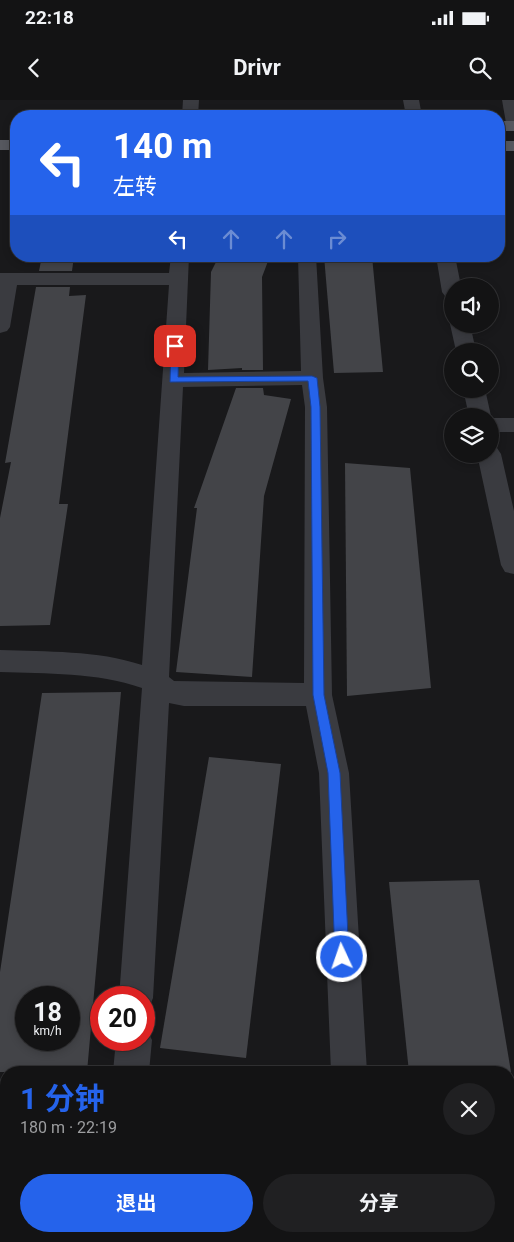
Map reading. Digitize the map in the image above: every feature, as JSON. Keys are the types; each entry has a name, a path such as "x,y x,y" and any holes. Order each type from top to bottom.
{"street":[{"path":"510,100 514,125"},
{"path":"307,262 312,378 316,407 318,695 334,773 349,1066"},
{"path":"445,262 449,278"},
{"path":"0,327 4,279 179,268 155,681 156,693 137,986"},
{"path":"173,380 312,378"},
{"path":"499,425 514,425"},
{"path":"491,463 514,565"},
{"path":"0,661 92,665 126,671 155,681 167,691 184,694 318,695"},
{"path":"132,1066 133,1051"}],"building":[{"path":"41,262 73,262 72,271 39,271"},
{"path":"216,262 268,262 262,277 263,370 242,370 242,368 208,370 211,272"},
{"path":"325,262 373,262 383,372 334,373"},
{"path":"36,287 70,287 69,296 86,295 59,504 68,504 50,625 0,626 0,518 11,462 5,463"},
{"path":"236,388 263,388 264,395 291,399 264,496 252,677 176,672 197,508 194,508"},
{"path":"345,463 410,468 431,688 347,696"},
{"path":"121,692 95,986 90,986 90,1038 88,1066 0,1066 0,972 42,693"},
{"path":"209,757 281,764 246,1058 160,1048"},
{"path":"479,880 510,1066 408,1066 389,882"}],"route":[{"path":"175,346 173,380 312,378 316,407 318,695 334,773 342,957"}]}
